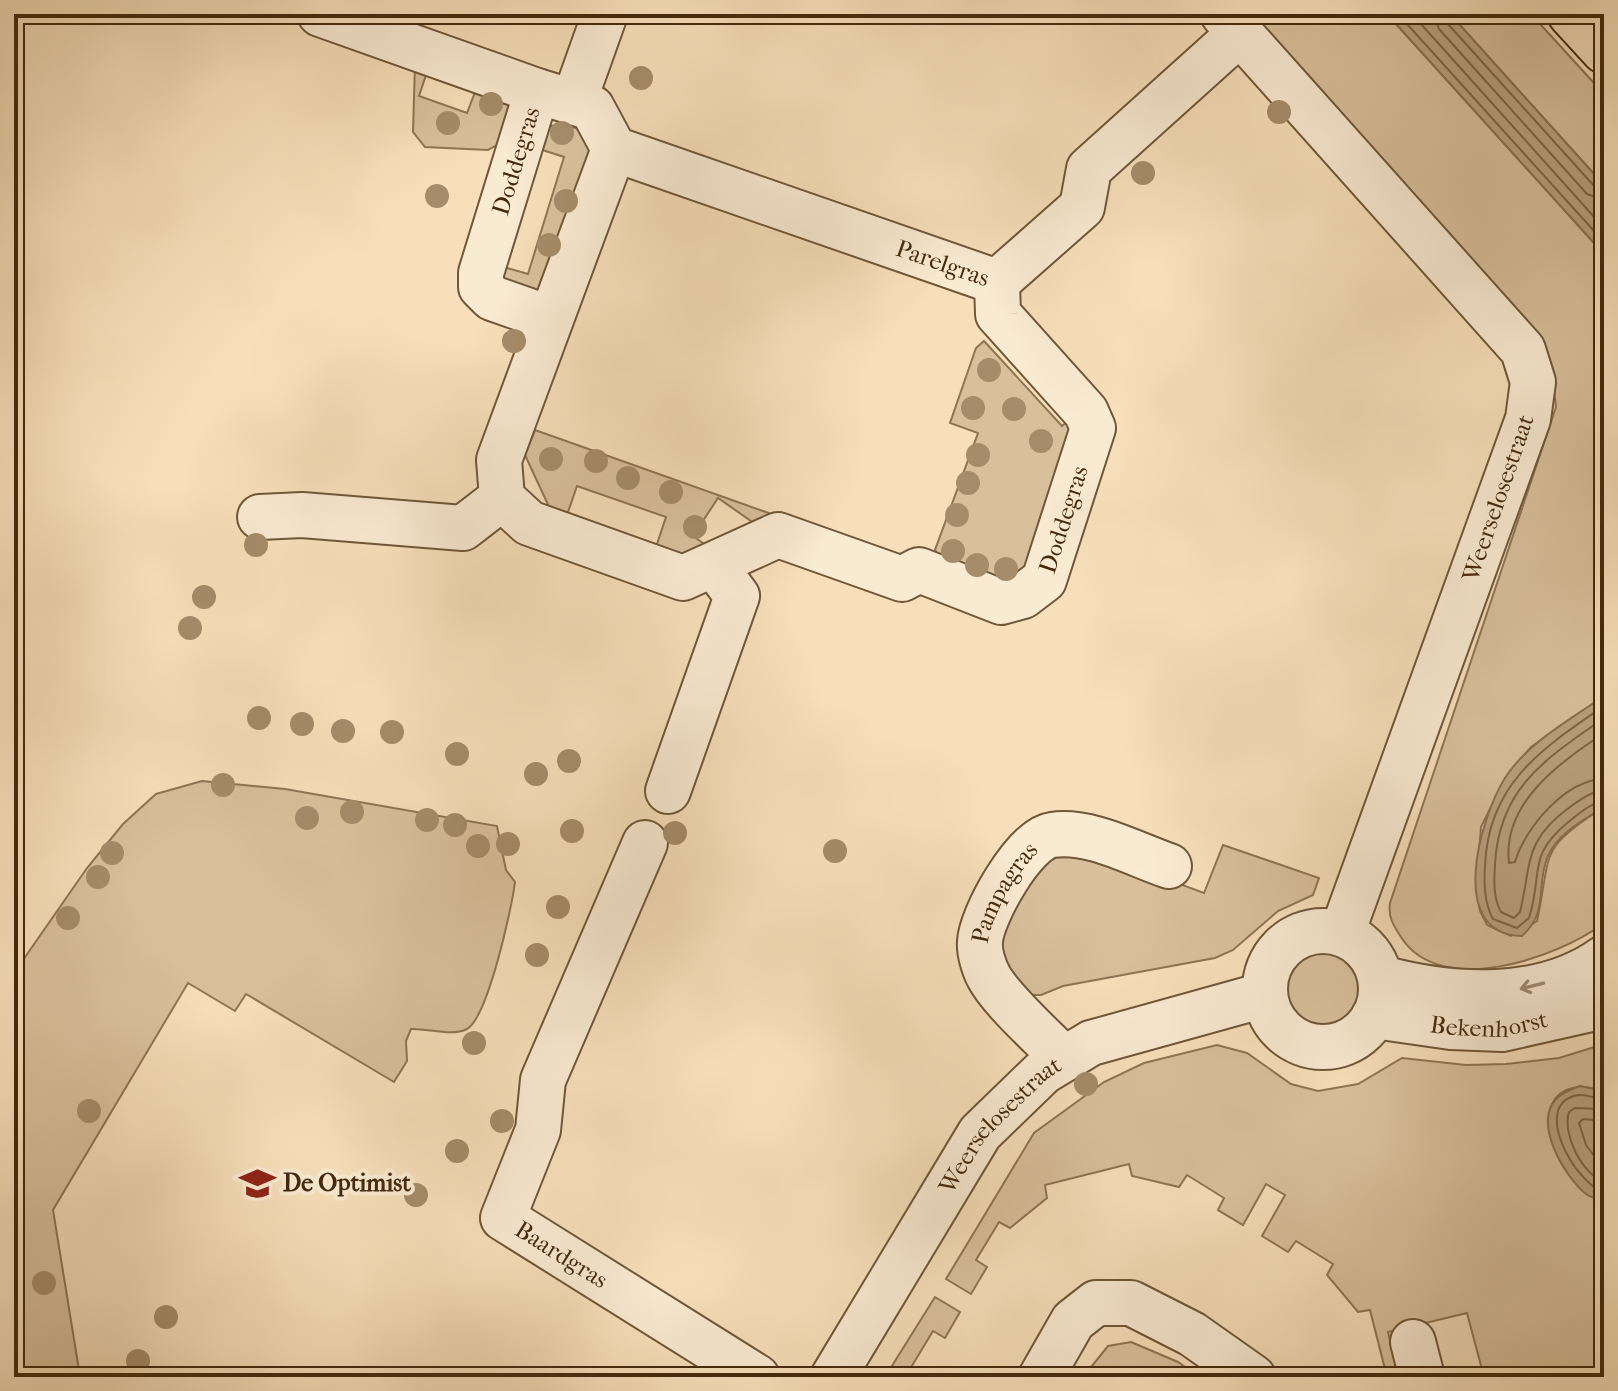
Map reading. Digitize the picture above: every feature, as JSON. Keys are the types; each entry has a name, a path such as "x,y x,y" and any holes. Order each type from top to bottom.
{"main road":[{"path":"1570,14 1604,51"}],"street":[{"name":"Doddegras","path":"320,14 555,96 481,273 481,287 492,298 549,318"},
{"path":"260,517 302,515 463,528 502,498 499,460 614,149 592,108 555,96 605,14"},
{"name":"Parelgras","path":"614,149 997,282 1082,207 1089,169 1232,24"},
{"name":"Weerselosestraat","path":"1232,24 1523,350 1533,382 1528,419 1342,933"},
{"name":"Doddegras","path":"502,498 529,523 683,578 778,535 902,579 919,570 1001,602 1023,596 1044,580 1093,428 1086,412 998,314 997,282"},
{"path":"668,791 737,596 714,565"},
{"name":"Pampagras","path":"1063,1058 988,976 979,943 1003,887 1024,852 1049,835 1080,836 1169,866"},
{"name":"Baardgras","path":"645,843 543,1080 538,1130 503,1218 757,1377"},
{"path":"1320,931 1342,933 1362,945 1376,963 1378,997 1367,1028 1349,1042 1327,1048 1304,1045 1284,1034 1270,1015 1264,995 1268,970 1279,950 1297,936 1320,931"},
{"name":"Bekenhorst","path":"1378,997 1529,989 1604,958"},
{"name":"Weerselosestraat","path":"833,1377 980,1133 1017,1096 1063,1058 1091,1043 1264,995"},
{"name":"Bekenhorst","path":"1378,997 1451,1027 1502,1029 1604,1006"},
{"path":"1041,1377 1073,1321 1096,1303 1131,1303 1192,1334 1253,1377"}],"shaded area":[{"path":"1241,14 1387,14 1604,254 1604,696 1531,747 1505,778 1481,827 1476,887 1480,911 1487,925 1511,936 1537,921 1551,854 1567,833 1604,807 1604,923 1558,949 1530,959 1470,969 1443,966 1419,956 1401,937 1392,921 1390,903 1556,407 1551,367"},
{"path":"1450,14 1531,14 1604,94 1604,185"},
{"path":"415,64 428,69 419,96 467,113 477,87 512,104 501,143 488,150 425,147 413,132"},
{"path":"559,123 588,132 594,141 539,295 502,287 500,266 528,274 564,157 536,148 547,128"},
{"path":"984,341 1062,426 1071,418 1076,424 1032,566 1013,582 945,567 935,550 978,433 950,423 976,348"},
{"path":"535,430 777,516 761,528 718,498 693,536 714,551 692,561 656,547 666,517 577,486 567,515 550,509 525,455"},
{"path":"202,781 285,789 497,826 506,870 515,882 498,960 483,1004 467,1029 454,1032 411,1029 406,1041 407,1061 394,1082 246,994 235,1011 188,983 53,1210 80,1376 37,1377 14,1361 14,973 87,868 123,824 156,794"},
{"path":"1223,845 1319,878 1313,895 1278,911 1233,950 1215,958 1063,986 1041,995 1028,995 1004,972 998,920 1031,862 1079,847 1204,893"},
{"path":"1322,942 1340,946 1356,956 1366,972 1370,990 1366,1008 1356,1024 1340,1034 1322,1038 1304,1034 1288,1024 1278,1008 1274,990 1278,972 1288,956 1304,946"},
{"path":"1604,1044 1604,1091 1579,1087 1561,1093 1552,1106 1549,1122 1561,1161 1588,1192 1604,1200 1604,1377 1484,1377 1467,1313 1388,1332 1399,1377 1387,1377 1370,1310 1358,1312 1327,1275 1333,1264 1296,1241 1288,1252 1262,1236 1285,1195 1266,1184 1243,1225 1218,1210 1224,1198 1187,1175 1179,1187 1132,1176 1129,1164 1045,1185 1047,1198 1010,1228 999,1222 976,1260 987,1267 971,1294 946,1279 1034,1133 1104,1082 1144,1063 1217,1045 1247,1053 1291,1084 1318,1091 1358,1084 1402,1058 1466,1065 1506,1064 1559,1058"},
{"path":"935,1297 960,1312 945,1338 933,1331 910,1369 921,1377 885,1377"},
{"path":"1131,1342 1178,1362 1199,1377 1083,1377 1108,1346"}],"water":[{"path":"1387,14 1450,14 1604,185 1604,254"},
{"path":"1604,696 1604,807 1573,827 1552,848 1544,867 1539,908 1531,927 1522,936 1498,931 1484,917 1477,896 1476,872 1479,845 1495,796 1525,753 1550,732"},
{"path":"1580,1086 1604,1091 1604,1200 1588,1195 1578,1186 1561,1163 1550,1135 1550,1109 1559,1096"}],"place":[{"name":"De Optimist","path":"257,1183"}]}
